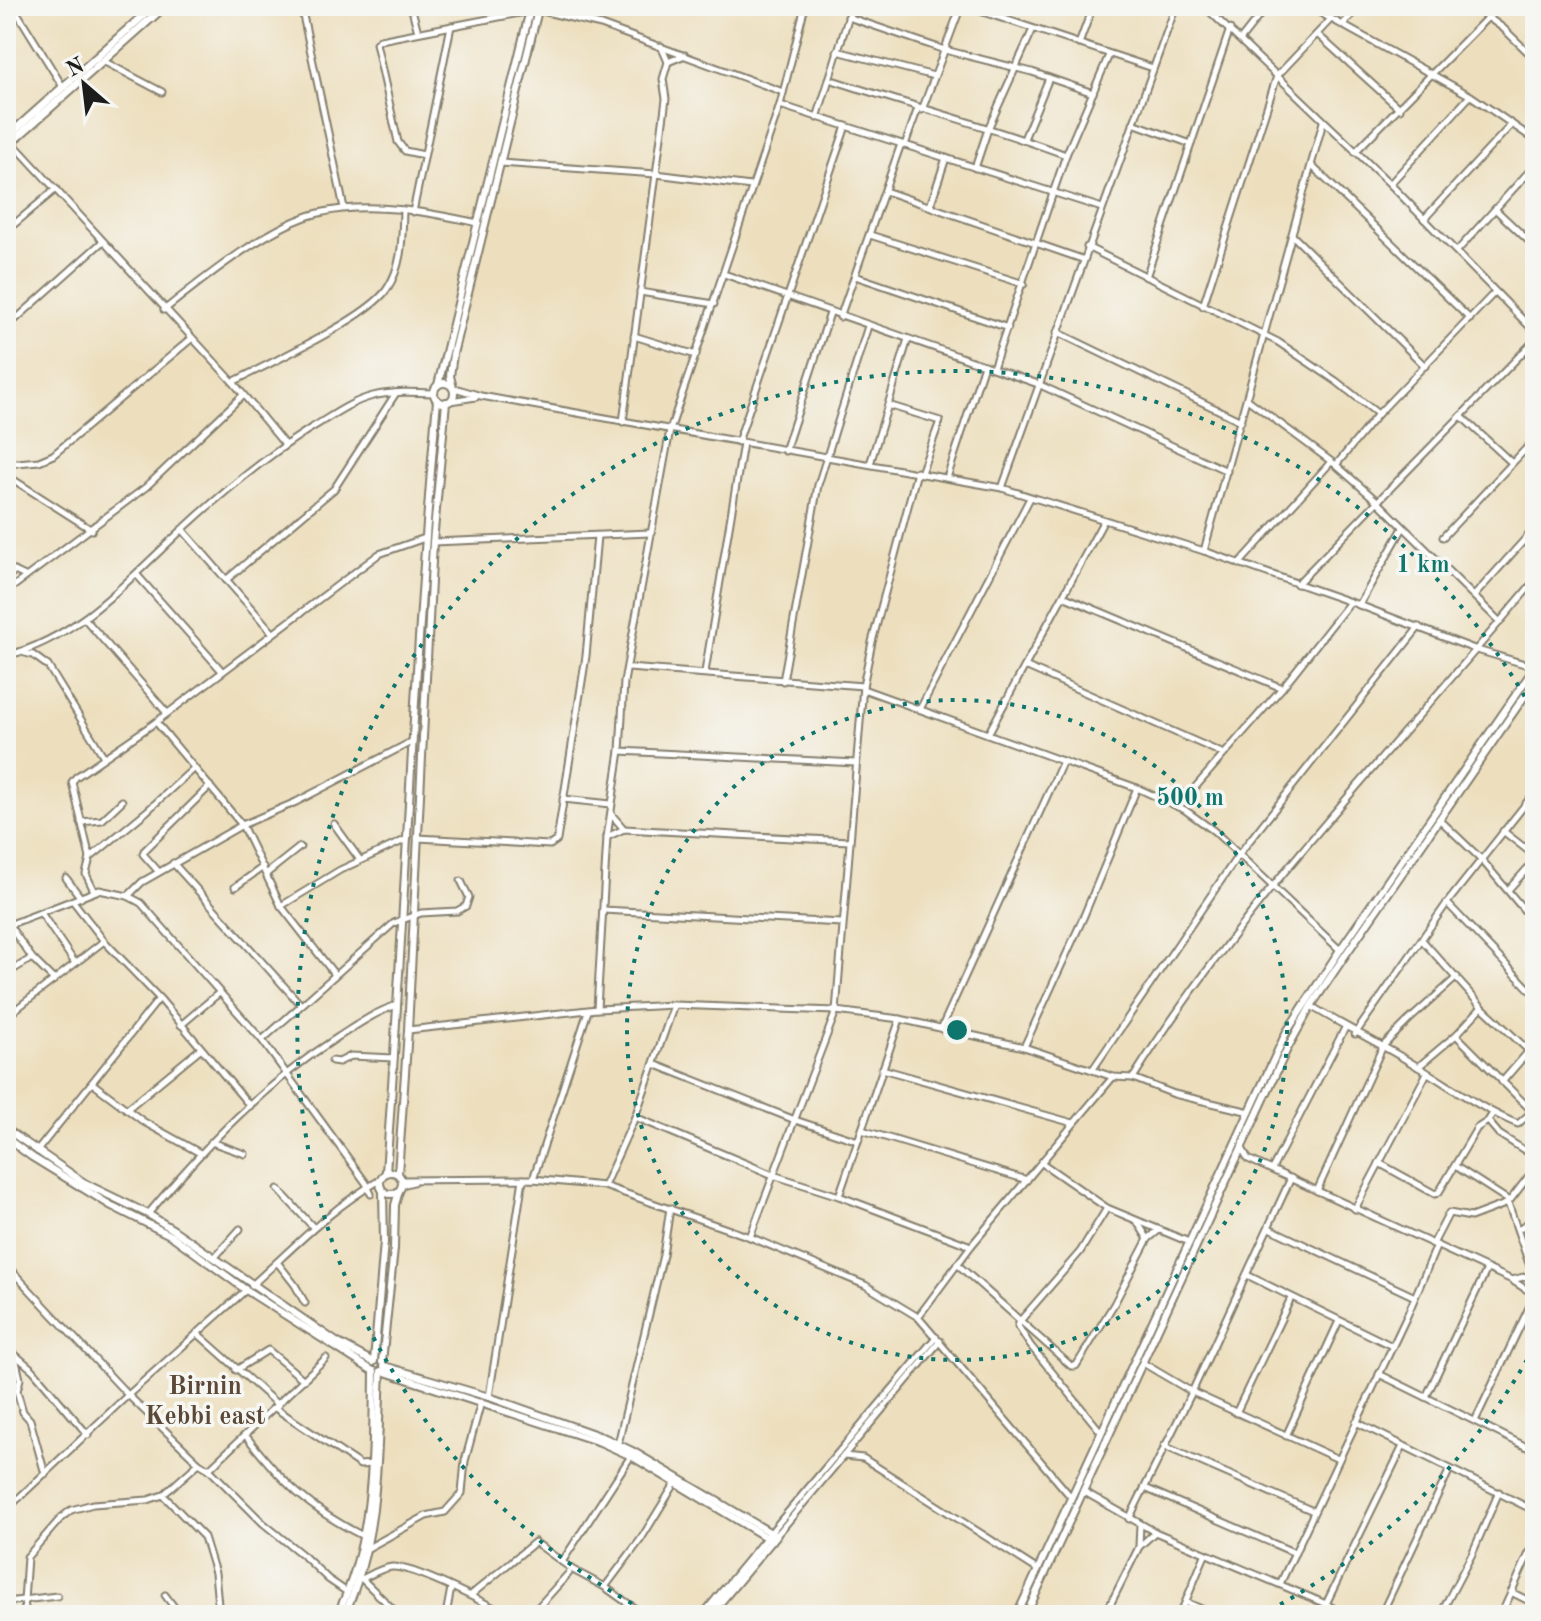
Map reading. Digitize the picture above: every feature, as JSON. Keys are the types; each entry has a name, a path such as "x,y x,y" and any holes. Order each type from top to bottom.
{"main road":[{"path":"8,142 154,6"},
{"path":"8,142 63,87 165,6"},
{"path":"337,1615 363,1536 372,1464 384,1242 380,1180 386,1172 433,542 448,402 454,389 450,376 481,219 500,163 535,8"},
{"path":"344,1615 361,1578 375,1496 378,1367 400,1182 413,915 413,741 436,396 535,8"},
{"path":"438,385 447,383 454,389"},
{"path":"436,396 448,402"},
{"path":"1017,1615 1189,1242 1235,1162 1287,1049 1340,950 1535,667"},
{"path":"1026,1615 1143,1363 1286,1033 1535,681"},
{"path":"6,1129 86,1184 148,1214 214,1258 249,1287"},
{"path":"6,1138 110,1205 172,1236 378,1367 600,1442 631,1456 772,1537"},
{"path":"386,1172 400,1182"},
{"path":"383,1191 392,1194 400,1182"},
{"path":"378,1367 489,1397 618,1444 772,1537"},
{"path":"703,1615 772,1537"},
{"path":"710,1615 772,1537"}],"street":[{"path":"13,6 63,87"},
{"path":"301,6 344,208"},
{"path":"411,6 418,32"},
{"path":"597,1009 607,837 620,751 624,682 670,430 780,105 805,6"},
{"path":"817,118 852,6"},
{"path":"840,317 903,144 963,6 1153,68"},
{"path":"1079,44 1093,6"},
{"path":"1002,488 1082,259 1176,6"},
{"path":"1204,6 1390,184 1535,332"},
{"path":"1241,39 1267,6"},
{"path":"1308,6 1471,96 1532,138 1535,128"},
{"path":"1343,24 1360,6"},
{"path":"1472,6 1535,59"},
{"path":"424,155 405,151 398,142 376,48 380,40 535,8 601,25 783,92"},
{"path":"848,17 945,50 1016,68 1093,93"},
{"path":"1355,152 1488,17"},
{"path":"1203,306 1277,76 1331,19"},
{"path":"413,212 451,26"},
{"path":"975,168 988,129 1033,29"},
{"path":"1146,277 1230,29"},
{"path":"1317,34 1400,109"},
{"path":"623,422 666,99 663,79 668,62 661,46"},
{"path":"837,51 934,76"},
{"path":"668,62 685,55"},
{"path":"993,368 1066,155 1109,55"},
{"path":"100,59 162,92"},
{"path":"1024,139 1049,78"},
{"path":"829,79 1024,139 1066,155"},
{"path":"1390,184 1471,96"},
{"path":"780,105 1103,208"},
{"path":"1204,551 1323,121"},
{"path":"1133,123 1191,144"},
{"path":"1424,219 1512,124"},
{"path":"705,672 741,443 786,297 846,126"},
{"path":"8,142 56,189 233,382 285,445"},
{"path":"930,206 946,158"},
{"path":"500,163 656,174 751,186"},
{"path":"1457,251 1535,165"},
{"path":"1312,166 1470,319"},
{"path":"1525,176 1535,182"},
{"path":"6,231 56,189"},
{"path":"885,191 1082,259"},
{"path":"164,310 209,274 283,228 317,213 344,208 403,210 481,219"},
{"path":"1495,209 1535,247"},
{"path":"233,382 377,301 388,287 401,257 403,210"},
{"path":"870,235 1024,284"},
{"path":"1293,236 1425,366"},
{"path":"6,328 102,242"},
{"path":"1087,247 1278,342 1378,414"},
{"path":"724,274 1038,384 1227,471"},
{"path":"855,276 1008,328"},
{"path":"640,292 714,304"},
{"path":"1239,564 1494,293"},
{"path":"785,451 830,313"},
{"path":"783,681 818,485 868,326"},
{"path":"1057,332 1241,421"},
{"path":"634,336 696,355"},
{"path":"6,464 39,461 53,455 191,339"},
{"path":"870,465 908,339"},
{"path":"1297,584 1535,340"},
{"path":"947,478 984,364"},
{"path":"454,389 623,422 1002,488 1204,551 1477,650 1535,667"},
{"path":"226,580 334,489 397,392"},
{"path":"6,656 34,648 85,619 137,575 182,529 251,468 352,403 397,392 436,396"},
{"path":"6,592 146,487 243,395"},
{"path":"448,402 481,396"},
{"path":"1247,399 1377,501 1500,622"},
{"path":"750,1237 836,1011 863,688 872,642 919,473 940,421 888,405"},
{"path":"1461,416 1512,463"},
{"path":"1443,537 1535,439"},
{"path":"6,475 92,530"},
{"path":"920,709 1030,498"},
{"path":"988,734 1103,522"},
{"path":"1359,605 1403,528"},
{"path":"1474,596 1535,528"},
{"path":"182,529 272,632"},
{"path":"433,542 650,533"},
{"path":"281,906 360,860 412,838 550,845 557,840 586,656 597,536"},
{"path":"94,891 86,874 90,858 72,782 379,554 425,538"},
{"path":"6,567 26,576"},
{"path":"6,578 13,572"},
{"path":"137,575 222,671"},
{"path":"1133,1078 1164,1028 1272,885 1535,580"},
{"path":"1063,596 1282,688"},
{"path":"1178,807 1282,688 1350,602"},
{"path":"85,619 167,713"},
{"path":"1093,1069 1239,854 1419,627"},
{"path":"21,652 33,655 48,666 104,757"},
{"path":"1025,666 1224,754"},
{"path":"628,668 705,672 863,688 1137,788 1178,807 1214,831 1340,950"},
{"path":"156,722 242,825 281,906 335,975"},
{"path":"128,896 142,882 242,825 296,802 413,741"},
{"path":"620,751 856,763"},
{"path":"941,1029 1063,761"},
{"path":"90,858 194,768"},
{"path":"159,872 144,851 210,786"},
{"path":"1024,1047 1083,918 1137,788"},
{"path":"1355,1034 1447,903 1535,792"},
{"path":"563,799 611,804"},
{"path":"81,822 102,820 122,801"},
{"path":"610,814 624,829"},
{"path":"1439,819 1481,859 1535,923"},
{"path":"334,824 360,860"},
{"path":"607,837 624,829 849,841"},
{"path":"1503,831 1535,858 1508,890"},
{"path":"235,887 300,847"},
{"path":"173,863 301,1005"},
{"path":"66,878 81,898"},
{"path":"262,1040 394,923 421,913 446,914 466,906 469,897 461,881"},
{"path":"54,980 32,958 8,926 94,891 104,890 128,896 147,910 262,1040 371,1194"},
{"path":"73,901 104,941 250,1106"},
{"path":"1447,903 1535,995"},
{"path":"603,910 842,923"},
{"path":"41,913 75,963"},
{"path":"1422,940 1482,1007 1528,1050"},
{"path":"6,1017 104,941"},
{"path":"6,974 32,958"},
{"path":"1317,1191 1383,1046 1457,977"},
{"path":"181,1025 219,993"},
{"path":"6,997 15,1010"},
{"path":"36,1151 158,1000"},
{"path":"148,1214 200,1153 286,1073 379,1011 398,1004"},
{"path":"408,1030 597,1009 674,1005 836,1011 900,1019 1024,1047 1113,1077 1133,1078 1174,1094 1250,1112"},
{"path":"604,1186 635,1117 674,1005"},
{"path":"1311,1006 1493,1113 1518,1124 1533,1113 1456,1035"},
{"path":"1418,1067 1456,1035 1482,1007"},
{"path":"533,1179 588,1011"},
{"path":"839,1196 900,1019"},
{"path":"1272,1169 1345,1027"},
{"path":"1502,1082 1535,1044"},
{"path":"127,1109 200,1049"},
{"path":"332,1061 339,1062 351,1056 394,1058"},
{"path":"654,1064 795,1120 858,1141"},
{"path":"882,1069 1073,1123"},
{"path":"1355,1209 1427,1073"},
{"path":"918,1317 971,1246 1113,1077"},
{"path":"92,1083 161,1132 200,1153"},
{"path":"1379,1163 1432,1194 1439,1192 1477,1128 1488,1121 1493,1113"},
{"path":"635,1117 773,1175 839,1196 971,1246"},
{"path":"1488,1121 1499,1134 1535,1157"},
{"path":"862,1130 1027,1180"},
{"path":"211,1142 245,1154"},
{"path":"1241,1148 1248,1159 1512,1280 1535,1295"},
{"path":"1235,1162 1248,1159"},
{"path":"1042,1163 1107,1208 1189,1242"},
{"path":"1455,1166 1508,1201 1533,1272 1535,1295 1475,1421"},
{"path":"1280,1584 1415,1297 1449,1213 1471,1217 1508,1201 1528,1181 1535,1168"},
{"path":"1129,1519 1192,1392 1291,1178"},
{"path":"489,1397 523,1179"},
{"path":"400,1182 533,1179 604,1186 750,1237 865,1285 918,1317 1071,1497"},
{"path":"6,1510 313,1227 380,1180"},
{"path":"278,1189 313,1227"},
{"path":"357,1195 383,1191"},
{"path":"618,1444 663,1255 670,1208"},
{"path":"1101,1432 1019,1329 1020,1321 1080,1252 1107,1208"},
{"path":"1518,1229 1535,1219"},
{"path":"1137,1222 1148,1239"},
{"path":"1269,1228 1415,1297"},
{"path":"214,1258 240,1229"},
{"path":"957,1264 1071,1366 1076,1366 1114,1304 1148,1239 1159,1230"},
{"path":"277,1262 305,1303"},
{"path":"1426,1397 1487,1269"},
{"path":"11,1270 128,1395 263,1523 347,1592"},
{"path":"1512,1280 1533,1272"},
{"path":"1247,1275 1392,1346"},
{"path":"1236,1413 1291,1298"},
{"path":"1286,1436 1339,1321"},
{"path":"197,1333 276,1406 360,1465 372,1464"},
{"path":"772,1537 858,1439 938,1339"},
{"path":"772,1537 938,1339"},
{"path":"6,1347 33,1370 88,1435"},
{"path":"236,1370 268,1350 304,1380"},
{"path":"15,1357 20,1379 17,1391 23,1412 30,1420 45,1474"},
{"path":"209,1469 326,1358"},
{"path":"1143,1363 1192,1392 1338,1459"},
{"path":"1379,1374 1535,1451"},
{"path":"368,1548 426,1516 445,1512 462,1493 465,1461 481,1402"},
{"path":"1356,1422 1535,1511"},
{"path":"246,1436 277,1475 326,1517 363,1536"},
{"path":"858,1439 863,1458"},
{"path":"1164,1446 1313,1511"},
{"path":"1326,1604 1403,1446"},
{"path":"562,1562 631,1456"},
{"path":"843,1456 863,1458 1038,1570"},
{"path":"26,1615 24,1601 29,1551 71,1510 93,1504 148,1500 163,1495 199,1463"},
{"path":"1381,1615 1450,1469"},
{"path":"605,1587 641,1539 676,1482"},
{"path":"1145,1488 1295,1553"},
{"path":"1083,1491 1155,1532 1326,1604 1345,1615"},
{"path":"1440,1615 1472,1554 1499,1492"},
{"path":"163,1495 204,1537 215,1573 219,1615"},
{"path":"1139,1547 1140,1524"},
{"path":"1105,1615 1139,1547 1155,1532"},
{"path":"471,1595 533,1542 644,1615"},
{"path":"1501,1615 1534,1544"},
{"path":"1180,1615 1205,1555"},
{"path":"399,1615 361,1578 394,1567 410,1570 471,1595 508,1615"},
{"path":"531,1615 569,1573"},
{"path":"446,1615 451,1588"},
{"path":"1511,1592 1535,1604"},
{"path":"165,1595 180,1615"},
{"path":"6,1602 57,1596"},
{"path":"1186,1602 1215,1615"}],"district":[{"name":"Birnin Kebbi east","path":"205,1402"}]}
